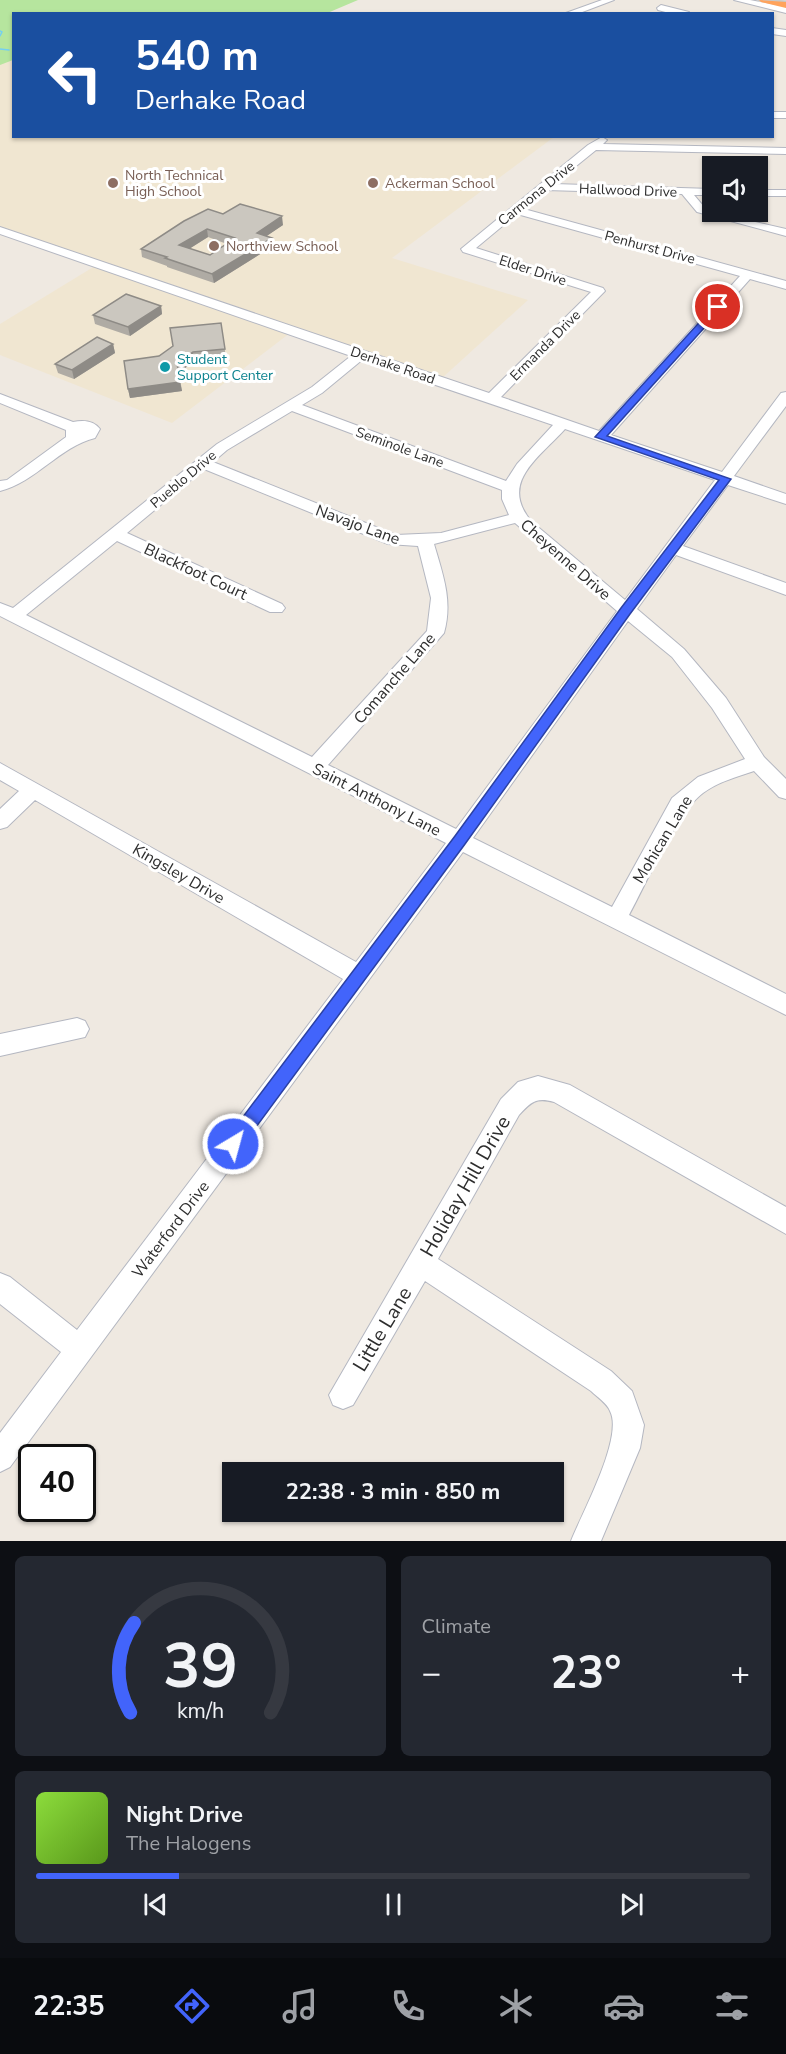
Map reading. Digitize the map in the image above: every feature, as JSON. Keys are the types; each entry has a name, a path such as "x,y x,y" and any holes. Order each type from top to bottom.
{"highway":[{"path":"765,0 786,5"}],"street":[{"path":"573,12 610,0"},
{"path":"738,0 786,10"},
{"path":"661,8 678,12"},
{"name":"Carmona Drive","path":"467,249 603,138"},
{"path":"592,147 786,151"},
{"name":"Hallwood Drive","path":"543,187 702,192"},
{"path":"686,192 701,210 786,233"},
{"path":"768,193 786,193"},
{"name":"Penhurst Drive","path":"515,210 786,285"},
{"name":"Derhake Road","path":"0,230 786,499"},
{"name":"Elder Drive","path":"467,249 599,291"},
{"path":"601,437 748,274"},
{"name":"Ermanda Drive","path":"490,399 599,291"},
{"name":"Pueblo Drive","path":"7,613 116,534 222,447 317,390 360,354"},
{"name":"Waterford Drive","path":"0,1457 460,840 786,396"},
{"path":"0,398 72,433 6,484 12,489 0,497"},
{"name":"Seminole Lane","path":"291,406 509,487"},
{"path":"509,487 516,474 562,424"},
{"name":"Navajo Lane","path":"203,463 380,536 408,542 425,541 518,518"},
{"name":"Cheyenne Drive","path":"509,487 512,508 518,518 678,653 719,703 757,762 786,790"},
{"name":"Blackfoot Court","path":"116,534 276,608"},
{"name":"Comanche Lane","path":"314,768 435,633 441,617 442,602 425,541"},
{"path":"674,548 786,589"},
{"name":"Saint Anthony Lane","path":"7,613 786,1005"},
{"name":"Mohican Lane","path":"616,919 679,804 690,791 700,783 757,762"},
{"name":"Kingsley Drive","path":"0,771 358,976"},
{"path":"0,821 33,790"},
{"path":"0,1045 77,1029"},
{"name":"Holiday Hill Drive","path":"586,1541 624,1448 630,1425 622,1401 601,1381 421,1263 510,1107 525,1090 543,1086 561,1093 786,1221"},
{"name":"Little Lane","path":"343,1395 421,1263"},
{"path":"0,1287 80,1350"}],"shaded area":[{"path":"12,57 12,138 553,138 392,258 528,300 442,378 0,228 0,62"},
{"path":"95,266 290,333 172,423 0,355 0,324"}],"green space":[{"path":"0,0 358,0 330,12 12,12 12,60 0,65"}],"building":[{"name":"Northview School","path":"240,204 282,216 257,233 272,238 212,274 141,249 184,221 208,209 223,214","holes":["207,229 235,238 210,255 179,245"]},
{"path":"126,294 161,306 128,327 93,315"},
{"name":"Student Support Center","path":"221,323 225,349 193,352 177,363 180,382 128,389 124,361 159,356 173,346 170,328"},
{"path":"97,337 113,344 72,370 55,364"}],"waterway":[{"path":"0,31 2,32 0,36"},
{"path":"0,49 9,50"}],"place":[{"name":"North Technical High School","path":"113,183"},
{"name":"Ackerman School","path":"373,183"},
{"name":"Northview School","path":"214,246"},
{"name":"Student Support Center","path":"165,367"}],"route":[{"path":"233,1144 726,479 601,437 718,307"}]}
